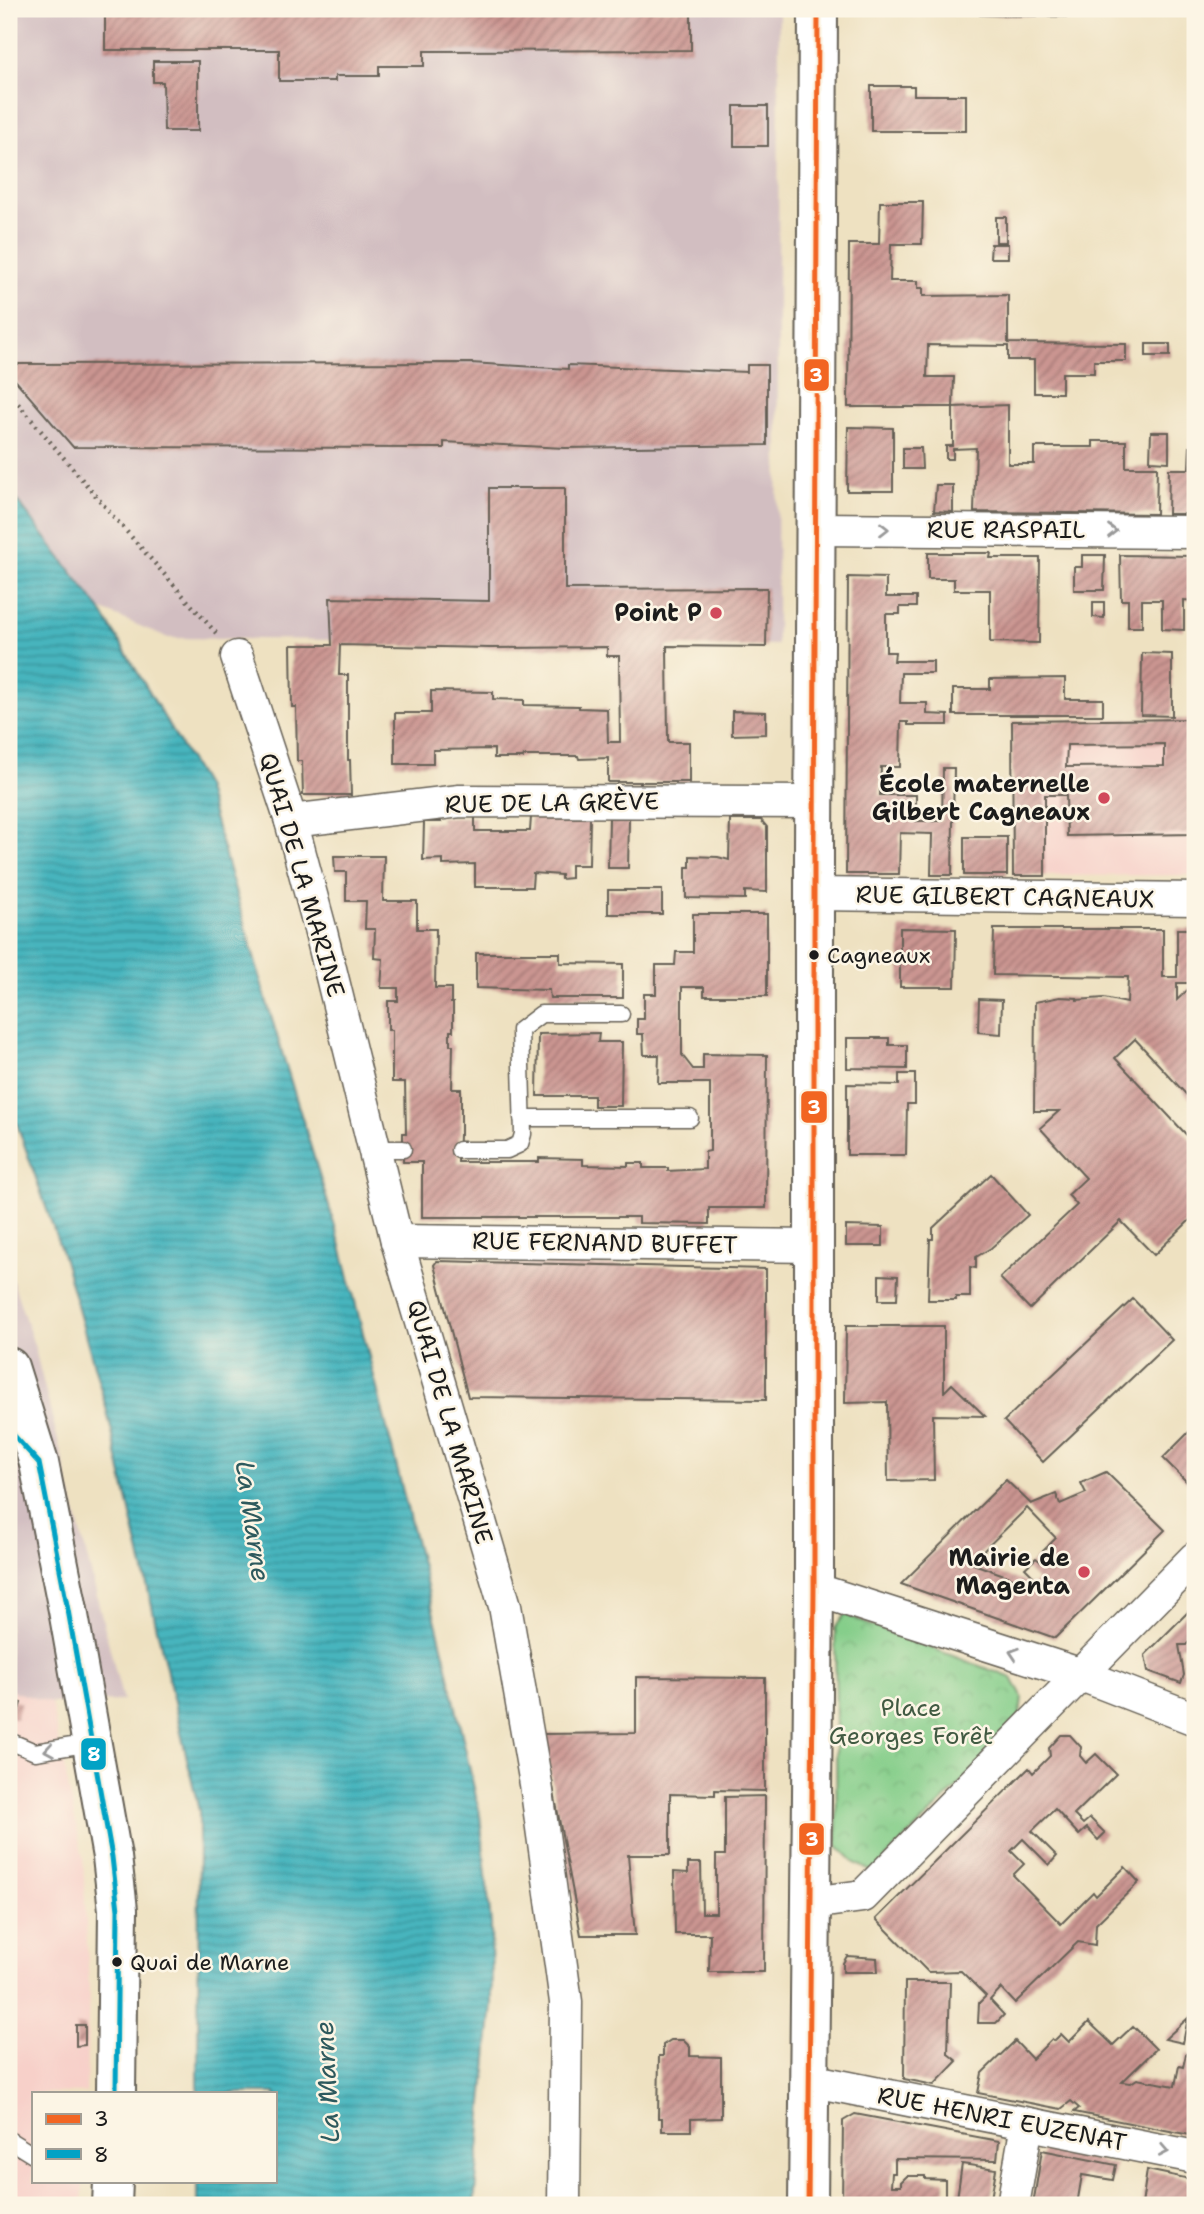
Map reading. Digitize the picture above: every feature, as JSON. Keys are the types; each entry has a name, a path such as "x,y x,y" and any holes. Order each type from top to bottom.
{"main road":[{"path":"808,2205 814,1589 818,9"},
{"path":"9,1367 39,1463 112,1857 118,1910 116,2092"},
{"path":"112,2205 113,2182"}],"street":[{"name":"RUE RASPAIL","path":"816,529 1195,532"},
{"name":"QUAI DE LA MARINE","path":"237,657 291,821 388,1149 397,1241 505,1606 533,1770 566,2001 564,2205"},
{"name":"RUE DE LA GRÈVE","path":"291,821 460,801 815,802"},
{"name":"RUE GILBERT CAGNEAUX","path":"814,894 1195,899"},
{"name":"RUE FERNAND BUFFET","path":"397,1241 814,1246"},
{"path":"9,1430 39,1463"},
{"path":"811,1903 863,1896 1195,1558"},
{"path":"814,1589 1079,1674 1195,1718"},
{"name":"RUE HENRI EUZENAT","path":"809,2080 1195,2157"},
{"path":"1013,2205 1027,2124"}],"lane":[{"path":"459,1150 506,1150 520,1144 523,1134 520,1030 541,1014 621,1014"},
{"path":"522,1118 690,1118"},
{"path":"9,1741 36,1752 91,1743"},
{"path":"9,2140 32,2154"}],"path":[{"path":"9,393 237,657"}],"shaded area":[{"path":"9,9 779,9 777,645 168,638 100,609 9,490"},
{"name":"École maternelle Gilbert Cagneaux","path":"1195,719 1195,875 1013,876 1012,721"},
{"path":"9,1270 34,1345 123,1701 51,1703 9,1690"},
{"path":"9,1690 51,1703 83,1858 89,1986 86,2092 32,2092 32,2182 83,2182 82,2205 9,2205"}],"green space":[{"name":"Place Georges Forêt","path":"845,1614 1012,1678 1022,1697 1019,1726 872,1872 855,1863 837,1845 835,1628"}],"water":[{"name":"La Marne","path":"9,490 100,609 205,786 341,1246 445,1658 480,1815 491,1924 492,2003 474,2205 198,2205 198,2182 276,2182 276,2092 198,2092 199,1811 107,1411 63,1256 9,1101"}],"building":[{"path":"105,9 691,9 691,50 424,51 424,66 379,66 379,76 335,76 335,81 279,81 279,50 105,50"},
{"path":"893,9 953,9 953,15 893,14"},
{"path":"980,9 1084,9 1084,17 980,15"},
{"path":"153,61 198,61 198,131 164,131 163,82 153,82"},
{"path":"871,86 914,86 914,95 966,95 966,131 871,131"},
{"path":"734,106 768,106 768,146 734,146"},
{"path":"880,202 923,202 922,244 891,244 890,281 918,281 918,288 923,288 923,296 1008,295 1008,343 1126,344 1126,361 1094,361 1094,373 1062,373 1062,393 1034,393 1034,360 1008,360 1008,346 928,345 927,377 954,377 953,407 848,407 849,244 879,244"},
{"path":"996,217 1006,217 1006,242 996,242"},
{"path":"991,244 1008,244 1008,258 990,258"},
{"path":"1146,344 1170,344 1170,356 1146,356"},
{"path":"471,363 568,369 568,365 747,372 747,365 767,365 767,445 565,448 444,442 444,448 73,447 9,373 9,364"},
{"path":"1008,405 1008,464 1034,464 1034,447 1093,447 1093,441 1126,441 1126,467 1157,467 1156,514 974,512 976,448 953,449 953,459 946,459 946,446 953,446 953,407"},
{"path":"848,427 893,428 893,491 847,491"},
{"path":"1151,432 1169,432 1169,462 1150,461"},
{"path":"1190,447 1195,447 1195,514 1168,514 1169,469 1189,469"},
{"path":"903,448 921,448 922,469 903,469"},
{"path":"936,485 953,485 953,512 934,511"},
{"path":"489,488 565,488 565,589 767,588 766,647 667,646 668,742 689,742 689,782 608,782 608,758 494,758 494,749 433,750 433,764 395,764 395,713 431,713 431,691 493,692 493,699 524,700 524,705 607,709 608,742 620,742 619,656 607,656 607,647 340,645 339,675 348,675 348,760 351,795 303,795 302,761 297,761 296,707 292,707 291,645 332,645 330,598 489,601"},
{"path":"928,553 991,553 990,558 1040,558 1039,643 990,642 990,590 954,590 954,579 928,579"},
{"path":"1082,555 1105,555 1104,590 1074,590 1074,567 1082,567"},
{"path":"1120,555 1195,556 1195,601 1184,600 1184,630 1162,629 1162,600 1142,600 1142,627 1128,627 1128,600 1121,600"},
{"path":"848,577 886,578 886,597 916,597 916,607 900,607 900,614 886,614 886,652 895,652 894,661 933,661 933,673 901,673 900,703 927,703 927,714 948,715 948,725 908,725 908,722 901,722 900,767 881,767 880,795 916,795 916,821 942,821 943,768 954,768 952,875 931,875 932,834 900,833 899,874 846,874"},
{"path":"1093,602 1104,602 1104,618 1093,617"},
{"path":"1142,653 1172,654 1172,716 1141,715"},
{"path":"1065,678 1065,699 1103,699 1103,715 953,715 953,689 990,689 990,679"},
{"path":"732,711 766,712 766,734 732,735"},
{"name":"École maternelle Gilbert Cagneaux","path":"1195,719 1195,834 1067,836 1066,795 1045,795 1045,876 1013,876 1012,721","holes":["1164,744 1164,766 1066,767 1067,745"]},
{"path":"440,817 475,817 475,831 530,831 531,817 590,818 589,865 571,865 571,878 561,879 561,875 533,873 532,887 475,887 475,864 443,865 443,859 423,860 424,822 441,822"},
{"path":"609,818 629,818 628,868 608,868"},
{"path":"730,820 761,820 767,827 767,892 745,891 745,899 686,898 686,867 690,867 690,856 729,860"},
{"path":"964,837 1007,837 1007,875 964,875"},
{"path":"334,856 384,856 383,901 417,901 417,929 436,929 435,988 451,988 453,1003 453,1031 450,1031 450,1045 453,1045 452,1089 461,1089 458,1162 583,1159 583,1165 628,1166 628,1163 643,1163 643,1168 668,1168 668,1171 705,1169 705,1152 710,1151 710,1083 658,1083 659,1055 644,1055 643,1034 637,1034 637,1019 644,1019 644,994 656,994 656,965 675,965 676,952 693,952 693,914 767,914 767,996 704,996 704,987 682,987 682,1055 693,1069 703,1069 703,1054 767,1055 766,1208 709,1208 709,1224 639,1223 639,1217 422,1217 422,1162 403,1162 403,1133 406,1133 405,1082 392,1082 392,1030 388,1030 388,1001 398,1001 398,988 381,988 383,959 374,958 375,929 365,929 366,901 346,901 346,872 335,872"},
{"path":"608,890 662,890 662,914 608,914"},
{"path":"900,928 956,929 955,987 900,987"},
{"path":"994,929 1163,929 1163,977 1177,977 1177,929 1195,929 1195,981 1177,983 1177,1000 1195,983 1195,1104 1135,1039 1115,1058 1195,1144 1195,1215 1154,1255 1121,1221 1030,1309 1000,1278 1077,1205 1068,1195 1086,1178 1040,1128 1059,1111 1034,1111 1035,1002 1060,997 1077,1000 1104,998 1127,1003 1128,977 993,975"},
{"path":"476,953 560,953 560,963 623,964 623,998 550,998 549,990 476,988"},
{"path":"979,999 1002,1000 1001,1034 978,1032"},
{"path":"599,1033 598,1042 622,1042 621,1106 594,1106 594,1096 537,1096 538,1034"},
{"path":"847,1038 889,1038 889,1045 907,1045 907,1069 847,1068"},
{"path":"899,1074 915,1074 915,1104 907,1104 906,1155 847,1155 847,1084 899,1085"},
{"path":"991,1174 1028,1215 991,1248 976,1257 976,1268 970,1267 970,1297 928,1300 930,1239 933,1239 933,1228"},
{"path":"846,1226 883,1227 883,1246 846,1246"},
{"path":"437,1261 766,1269 766,1400 468,1397 434,1265"},
{"path":"879,1275 898,1276 897,1300 879,1300"},
{"path":"1133,1299 1172,1340 1043,1462 1004,1421"},
{"path":"846,1326 944,1326 944,1392 952,1384 985,1416 933,1415 934,1480 888,1481 887,1402 845,1403"},
{"path":"1195,1426 1195,1490 1163,1458"},
{"path":"1106,1472 1165,1530 1055,1638 901,1584 1006,1480 1031,1504 1056,1494 1060,1504 1086,1493 1081,1483","holes":["1027,1508 1056,1538 1043,1551 1047,1556 1041,1562 1036,1558 1025,1568 1037,1580 1032,1585 971,1563"]},
{"path":"1195,1605 1195,1636 1186,1645 1179,1645 1184,1675 1181,1683 1148,1671 1145,1655"},
{"path":"636,1677 765,1678 765,1791 715,1790 715,1795 670,1794 670,1855 628,1855 635,1935 581,1935 543,1734 636,1733"},
{"path":"9,1699 21,1703 16,1719 9,1717"},
{"path":"1061,1735 1070,1735 1081,1747 1080,1756 1086,1763 1096,1754 1116,1774 1074,1815 1083,1824 1090,1818 1105,1833 1098,1840 1087,1828 1079,1835 1055,1809 1032,1831 1057,1856 1049,1865 1023,1839 1011,1851 1024,1864 1013,1875 1061,1924 1093,1892 1096,1896 1125,1867 1139,1882 1096,1924 1095,1945 1078,1942 1015,2003 1001,1988 990,2000 1004,2015 996,2023 978,2023 979,2003 986,1996 961,1971 928,1972 876,1919 1029,1768 1033,1773 1050,1756 1049,1748"},
{"path":"765,1796 764,1972 709,1972 710,1934 675,1934 674,1872 688,1873 688,1863 701,1863 702,1913 716,1913 716,1855 725,1855 725,1797"},
{"path":"847,1956 877,1958 878,1972 843,1972 843,1963"},
{"path":"905,1982 950,1982 948,2054 957,2061 934,2085 904,2079"},
{"path":"1188,2018 1183,2043 1165,2039"},
{"path":"1089,2022 1113,2045 1133,2026 1156,2049 1122,2082 1131,2083 1137,2079 1175,2086 1179,2066 1183,2067 1186,2054 1195,2056 1195,2136 1074,2112 1079,2108 1071,2101 1061,2109 978,2093 982,2073 1015,2041 1032,2059 1061,2034 1069,2042"},
{"path":"76,2025 85,2025 85,2045 76,2046"},
{"path":"671,2040 683,2040 690,2047 690,2056 721,2057 721,2118 691,2119 691,2131 662,2131 662,2118 658,2118 659,2056 663,2056 663,2045"},
{"path":"855,2114 999,2141 997,2160 895,2159 891,2186 901,2186 907,2176 945,2180 945,2205 842,2205 843,2121"},
{"path":"1042,2150 1116,2165 1113,2180 1082,2175 1077,2205 1033,2205"},
{"path":"962,2164 996,2169 990,2205 956,2205"},
{"path":"1147,2170 1195,2180 1195,2205 1142,2205"}],"transit line":[{"name":"3","path":"808,2205 814,1589 818,9"},
{"name":"8","path":"9,1430 39,1463 112,1857 118,1910 116,2092"}],"place":[{"name":"Point P","path":"716,613"},
{"name":"École maternelle Gilbert Cagneaux","path":"1104,798"},
{"name":"Cagneaux","path":"814,955"},
{"name":"Mairie de Magenta","path":"1084,1572"},
{"name":"Quai de Marne","path":"117,1962"}]}
